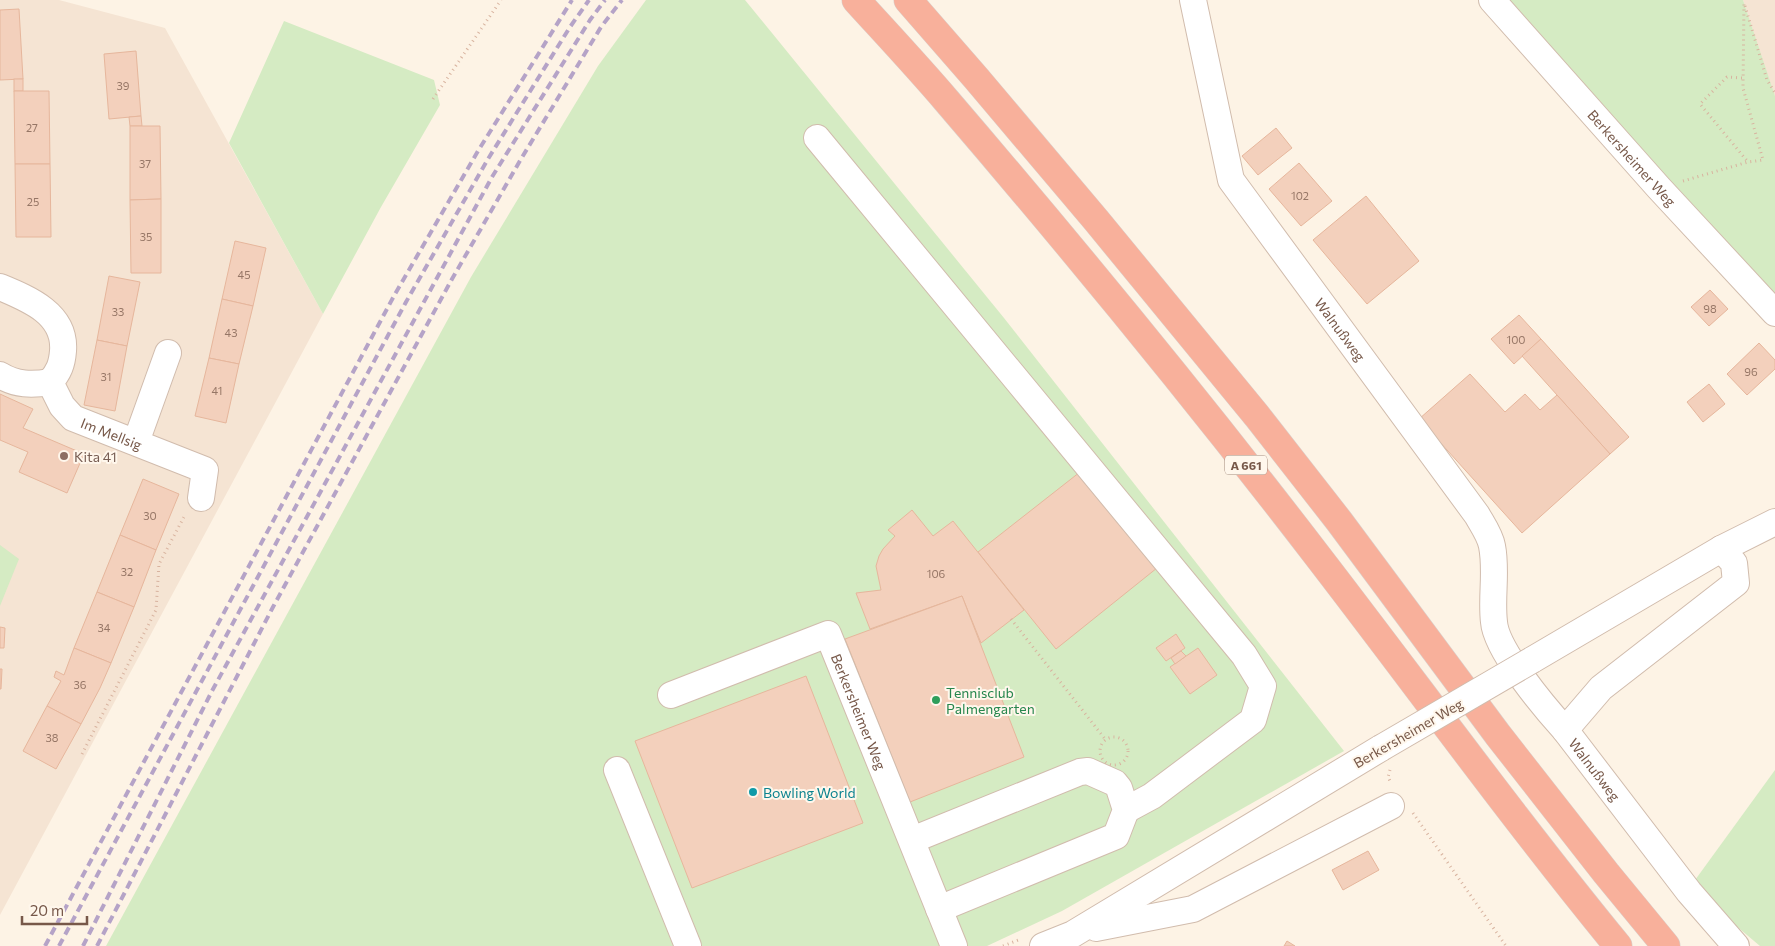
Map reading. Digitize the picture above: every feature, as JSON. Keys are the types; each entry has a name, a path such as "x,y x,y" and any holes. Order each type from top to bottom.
{"highway":[{"name":"A 661","path":"856,0 951,105 1151,345 1311,547 1572,891 1618,946"},
{"name":"A 661","path":"908,0 1090,212 1257,416 1339,521 1504,742 1606,873 1666,946"}],"street":[{"name":"Walnußweg","path":"1193,0 1231,180 1477,515 1492,544 1494,623 1496,633 1503,648 1538,700 1564,730 1689,892 1736,946"},
{"name":"Berkersheimer Weg","path":"1492,0 1658,188 1775,313"},
{"path":"817,138 1244,654 1264,686 1253,720 1152,796 1126,810"},
{"path":"0,288 31,301 46,312 58,324 63,336 62,362 59,372 50,382 37,384 16,383 0,375"},
{"path":"136,442 168,353"},
{"name":"Im Mellsig","path":"50,382 62,406 73,418 205,470 201,498"},
{"name":"Berkersheimer Weg","path":"1043,946 1081,940 1382,748 1720,548 1775,522"},
{"name":"Walnußweg","path":"1564,730 1601,688 1736,583 1734,563 1720,548"},
{"name":"Berkersheimer Weg","path":"671,695 828,634 954,946"},
{"path":"618,770 688,946"},
{"path":"912,840 1080,772 1088,772 1115,783 1119,788 1126,810 1116,836 939,909"},
{"path":"1081,940 1119,922 1193,909 1392,806"}],"path":[{"path":"433,99 501,0"},
{"path":"1658,188 1748,162 1763,160 1743,88 1744,1"},
{"path":"1744,1 1767,80 1775,93"},
{"path":"1742,78 1727,77 1700,104 1748,162"},
{"path":"82,754 156,610 159,564 187,510 201,498"},
{"path":"1011,619 1105,740"},
{"path":"1114,736 1127,743 1129,751 1124,762 1114,766 1104,762 1099,751 1105,740 1114,736"},
{"path":"1392,806 1406,802 1506,946"}],"shaded area":[{"path":"0,0 59,0 165,28 323,314 0,915"},
{"path":"1743,0 1775,0 1775,96 1773,92"}],"green space":[{"path":"646,0 745,0 1004,318 1344,751 1062,911 987,946 106,946 471,277 598,66"},
{"path":"1507,0 1743,0 1775,96 1775,298"},
{"path":"284,21 434,80 440,105 381,207 323,314 229,143"},
{"path":"0,545 19,559 0,606"},
{"path":"1775,770 1775,946 1760,946 1690,887"}],"building":[{"path":"19,9 23,79 0,80 0,10"},
{"path":"136,51 141,116 109,119 104,54"},
{"path":"14,79 23,79 23,91 14,91"},
{"path":"14,91 49,91 50,164 15,164"},
{"path":"141,116 142,126 130,126 129,117"},
{"path":"130,126 160,126 161,199 130,200"},
{"path":"1276,128 1292,148 1258,175 1242,156"},
{"path":"1299,163 1332,201 1301,226 1269,189"},
{"path":"15,164 50,164 51,237 16,237"},
{"path":"1366,196 1419,261 1367,304 1313,240"},
{"path":"161,199 161,273 131,273 130,200"},
{"path":"235,241 266,248 253,306 222,299"},
{"path":"109,276 140,282 127,346 97,340"},
{"path":"1710,290 1728,309 1709,326 1691,307"},
{"path":"222,299 253,306 239,364 209,358"},
{"path":"1519,315 1541,339 1514,364 1491,339"},
{"path":"1541,339 1629,437 1610,454 1522,356"},
{"path":"97,340 127,346 115,411 84,405"},
{"path":"1759,343 1775,360 1775,369 1747,395 1727,374"},
{"path":"209,358 239,364 226,423 195,416"},
{"path":"1470,374 1505,412 1525,394 1540,410 1557,395 1610,454 1522,533 1419,419"},
{"path":"1709,384 1725,404 1703,422 1687,402"},
{"path":"0,394 33,409 23,428 84,454 67,493 19,472 28,452 0,440"},
{"path":"1080,472 1157,568 1056,649 978,552"},
{"path":"143,479 179,494 156,550 120,535"},
{"path":"912,510 933,536 953,521 1024,610 981,643 962,596 870,629 856,593 881,590 876,566 883,549 895,536 888,530"},
{"path":"120,535 156,550 134,607 97,592"},
{"path":"97,592 134,607 111,663 74,648"},
{"name":"Tennisclub Palmengarten","path":"962,596 1024,757 910,802 845,639"},
{"path":"0,627 5,628 4,648 0,648"},
{"path":"1176,634 1185,648 1166,661 1156,648"},
{"path":"74,648 111,663 81,724 47,706 61,681 54,677 56,671 64,675"},
{"path":"1198,648 1217,675 1190,694 1170,667"},
{"path":"1181,651 1186,656 1175,664 1171,658"},
{"path":"0,669 2,669 1,689 0,689"},
{"name":"Bowling World","path":"806,676 863,823 692,888 635,741"},
{"path":"47,706 81,724 56,769 23,751"},
{"path":"1368,851 1379,870 1343,890 1332,870"},
{"path":"1287,941 1295,946 1284,946"}],"railway":[{"path":"45,946 395,294 478,151 572,0"},
{"path":"59,946 406,302 488,159 570,27 589,0"},
{"path":"83,946 212,691 492,177 590,20 605,0"},
{"path":"97,946 273,607 452,279 521,159 601,27 622,0"}],"place":[{"name":"Kita 41","path":"64,456"},
{"name":"Tennisclub Palmengarten","path":"936,700"},
{"name":"Bowling World","path":"753,792"}]}
